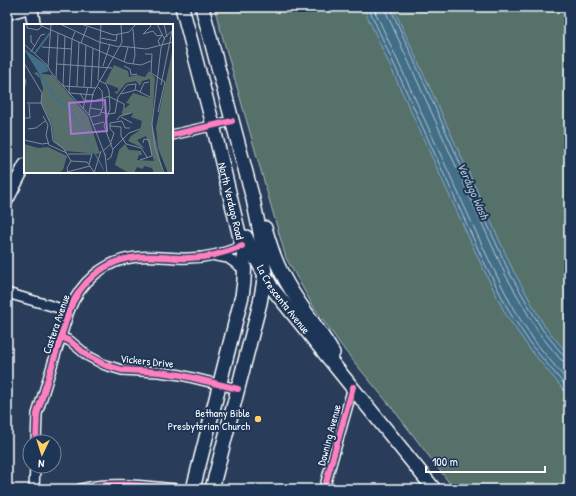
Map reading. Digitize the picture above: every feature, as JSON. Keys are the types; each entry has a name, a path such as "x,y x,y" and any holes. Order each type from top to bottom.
{"main road":[{"name":"North Verdugo Road","path":"182,7 213,125 242,246 245,270 242,296 193,489"},
{"name":"North Verdugo Road","path":"202,7 253,199 260,233 265,274 260,303 212,489"},
{"name":"La Crescenta Avenue","path":"253,199 277,264 303,308 323,335 352,387"},
{"name":"La Crescenta Avenue","path":"231,201 253,253 272,288 434,489"}],"street":[{"path":"7,14 31,8 34,24"},
{"path":"173,135 232,121"},
{"path":"7,200 24,167"},
{"name":"Castera Avenue","path":"215,256 242,246"},
{"name":"Castera Avenue","path":"36,434 37,414 69,311 74,298 86,282 97,272 124,259 138,256 188,258 215,256 228,258 245,270"},
{"path":"7,293 69,311"},
{"name":"Vickers Drive","path":"61,337 70,341 88,356 105,365 122,370 181,375 238,389"},
{"name":"Downing Avenue","path":"324,489 352,387"},
{"path":"34,489 35,474"},
{"path":"80,489 90,486 114,484 177,489"}],"green space":[{"path":"214,7 569,7 569,489 454,489 393,409 346,352 313,306 286,258"}],"water":[{"name":"Verdugo Wash","path":"363,7 393,7 513,270 545,327 569,355 569,396 529,348 506,315 480,262"}],"cycle path":[{"path":"173,135 232,121"},
{"path":"36,434 37,414 69,311 80,291 95,274 104,268 125,259 137,257 196,258 223,253 242,246"},
{"path":"61,337 70,341 88,356 105,365 122,370 181,375 238,389"},
{"path":"324,489 353,387"},
{"path":"80,489 104,485 177,489"}],"place":[{"name":"Bethany Bible Presbyterian Church","path":"258,419"}]}
